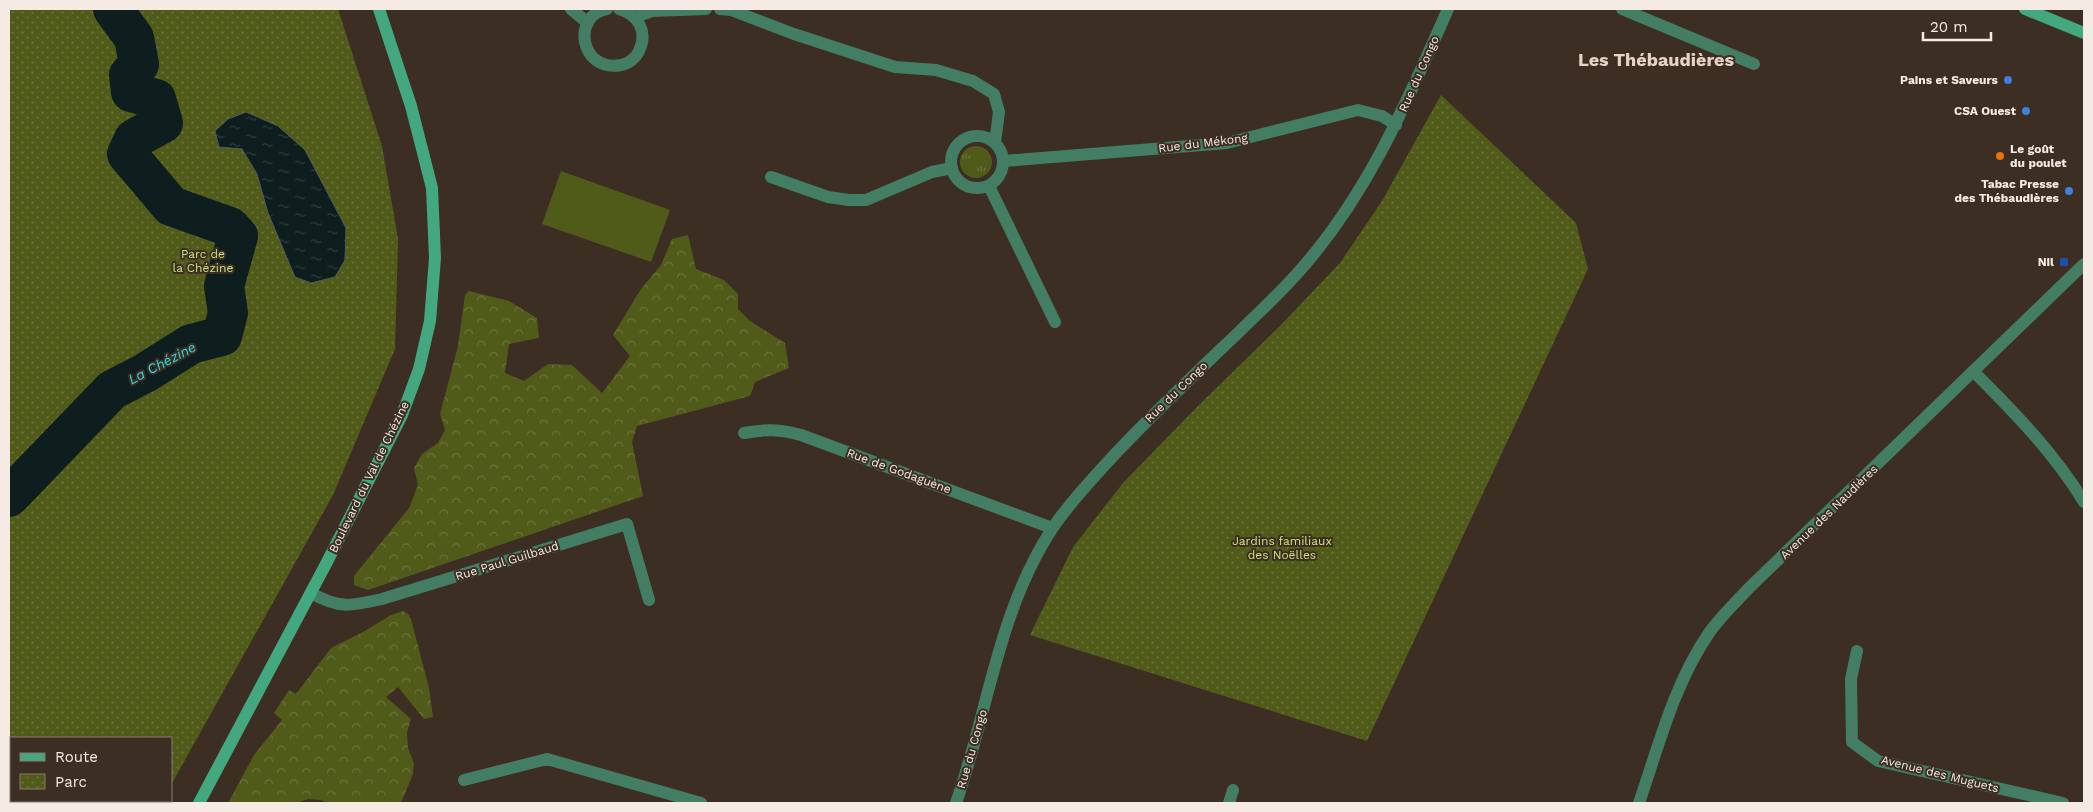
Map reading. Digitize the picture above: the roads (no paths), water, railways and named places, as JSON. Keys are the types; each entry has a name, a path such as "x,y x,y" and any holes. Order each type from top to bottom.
{"street":[{"name":"Boulevard du Val de Chézine","path":"199,803 311,593 402,415 419,369 431,313 436,258 432,188 411,106 379,9"},
{"path":"571,9 588,22"},
{"path":"607,9 593,15 588,22 584,39 586,49 598,62 611,66 624,65 633,59 639,52 643,38 642,30 635,17 630,12 619,9"},
{"path":"635,17 652,12 706,9"},
{"path":"720,9 737,12 794,34 895,67 936,70 973,81 989,89 994,94 999,112 995,143"},
{"name":"Rue du Congo","path":"956,803 1006,629 1017,598 1052,528 1079,493 1133,434 1294,278 1314,255 1349,208 1382,154 1448,9"},
{"path":"1622,9 1754,64"},
{"path":"2025,9 2084,33"},
{"name":"Rue du Mékong","path":"1004,161 1227,143 1358,110 1382,116 1396,125"},
{"path":"980,136 995,143 1004,161 1000,175 989,186 982,188 966,186 955,176 952,168 953,152 964,140 980,136"},
{"path":"771,177 828,196 849,200 866,200 932,172 952,168"},
{"path":"989,186 1055,322"},
{"name":"Avenue des Naudières","path":"1640,803 1677,692 1690,665 1717,623 1750,587 2084,264"},
{"path":"1974,372 2033,433 2054,458 2084,502"},
{"name":"Rue de Godaguène","path":"744,434 766,429 785,430 801,434 1052,528"},
{"name":"Rue Paul Guilbaud","path":"311,593 335,604 352,604 382,599 627,524 649,600"},
{"name":"Avenue des Muguets","path":"1857,651 1851,679 1852,742 1864,751 1878,761 2062,803"},
{"path":"464,780 547,758 702,803"},
{"path":"1230,803 1234,790"}],"water":[{"path":"246,112 278,126 305,150 346,228 345,260 335,277 311,283 295,277 268,213 257,174 242,149 219,147 215,131 228,119"}],"waterway":[{"name":"La Chézine","path":"9,497 112,390 145,373 191,344 222,336 228,313 224,286 238,236 230,227 171,206 127,154 134,139 163,123 156,99 131,92 129,75 139,64 134,38 113,9"}],"place":[{"name":"Pains et Saveurs","path":"2008,80"},
{"name":"CSA Ouest","path":"2026,111"},
{"name":"Le goût du poulet","path":"2000,156"},
{"name":"Tabac Presse des Thébaudières","path":"2069,191"},
{"name":"Nil","path":"2064,262"}],"district":[{"name":"Les Thébaudières","path":"1656,59"}],"park label":[{"name":"Parc de la Chézine","path":"203,261"},
{"name":"Jardins familiaux des Noëlles","path":"1282,548"}]}
